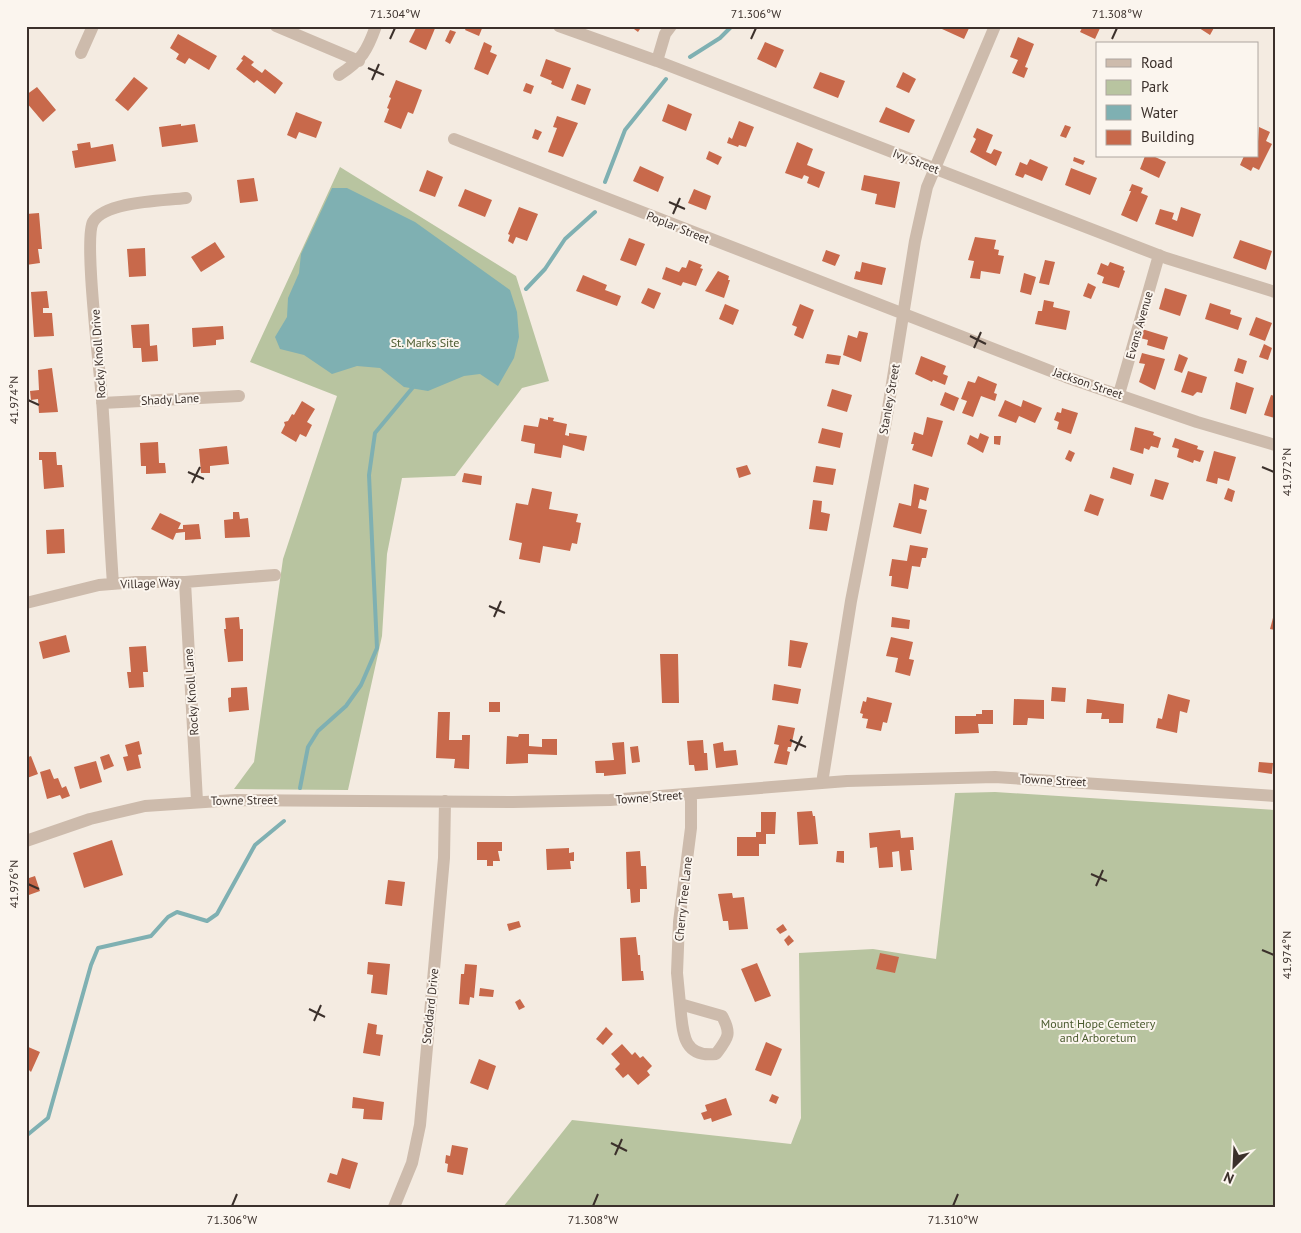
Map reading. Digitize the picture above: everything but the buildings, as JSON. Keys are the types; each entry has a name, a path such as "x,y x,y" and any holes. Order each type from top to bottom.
{"street":[{"path":"81,53 93,26"},
{"path":"276,26 359,61"},
{"path":"340,75 359,61 367,49 376,26"},
{"name":"Ivy Street","path":"559,26 1159,255 1275,292"},
{"path":"657,62 665,34 671,26"},
{"name":"Stanley Street","path":"822,783 846,630 904,313 915,241 927,187 995,26"},
{"name":"Poplar Street","path":"454,139 755,258 904,313"},
{"name":"Rocky Knoll Drive","path":"113,584 90,244 92,223 102,212 120,206 186,198"},
{"name":"Evans Avenue","path":"1118,394 1159,255"},
{"name":"Jackson Street","path":"904,313 1066,377 1197,422 1275,445"},
{"name":"Shady Lane","path":"102,403 239,396"},
{"name":"Village Way","path":"26,603 113,584 185,582 275,575"},
{"name":"Rocky Knoll Lane","path":"185,582 197,801"},
{"name":"Towne Street","path":"26,841 90,819 145,806 197,801 610,800 822,783 995,777 1275,796"},
{"name":"Cherry Tree Lane","path":"680,1004 722,1016 728,1028 728,1033 716,1054 706,1055 694,1051 684,1038 680,1004 677,973 679,922 691,828 691,794"},
{"name":"Stoddard Drive","path":"394,1207 412,1164 420,1125 444,858 446,801"}],"green space":[{"name":"St. Marks Site","path":"340,167 516,276 549,381 522,388 455,476 402,478 387,554 382,636 348,790 234,789 254,762 283,559 337,396 250,362"},
{"name":"Mount Hope Cemetery and Arboretum","path":"995,792 1275,810 1275,1207 503,1207 572,1120 791,1144 801,1118 799,953 873,949 936,959 955,793"}],"water":[{"path":"332,188 347,188 415,222 510,290 517,312 519,337 514,358 498,386 480,374 464,376 428,391 404,387 380,368 357,366 332,374 304,355 280,349 275,337 287,317 288,298 299,273 301,254"}],"waterway":[{"path":"690,57 720,38 732,26"},
{"path":"874,26 882,26"},
{"path":"605,182 625,130 666,79"},
{"path":"526,289 545,269 565,239 595,212"},
{"path":"300,788 308,747 318,731 346,706 361,685 377,648 369,475 375,433 414,386"},
{"path":"26,1136 48,1118 91,965 98,948 151,936 168,917 177,912 207,921 217,914 255,845 284,821"}]}
